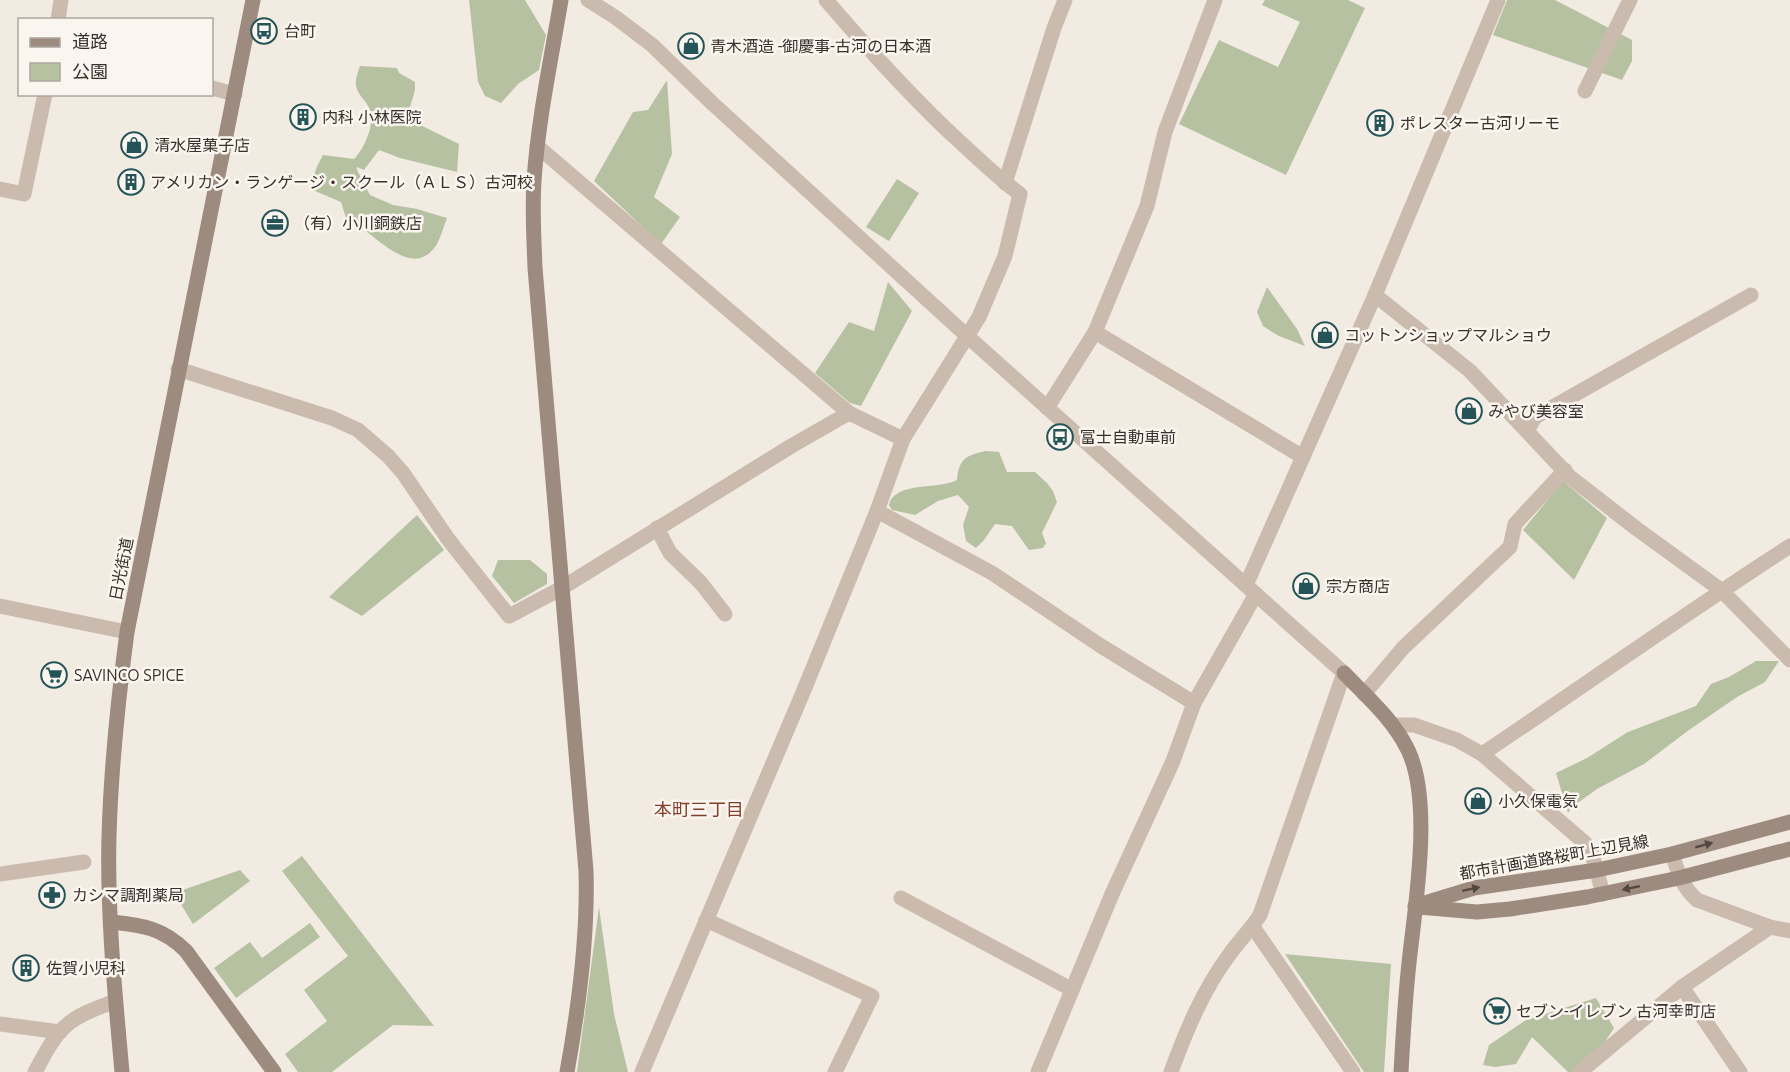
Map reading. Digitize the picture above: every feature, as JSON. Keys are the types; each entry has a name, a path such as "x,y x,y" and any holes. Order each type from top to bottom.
{"street":[{"path":"58,18 61,0"},
{"name":"日光街道","path":"122,1072 116,1001 109,838 112,759 127,632 253,0"},
{"path":"561,0 537,146 534,182 535,268 560,589 586,871 587,899 583,972 567,1072"},
{"path":"588,0 652,45 720,111 966,335 1344,673 1394,725 1409,752 1417,784 1420,822 1416,906 1401,1072"},
{"path":"642,1072 877,511 903,439 979,317 1005,256 1020,194 927,111 878,61 826,0"},
{"path":"1005,183 1065,0"},
{"path":"1047,408 1095,332 1147,206 1165,132 1215,0"},
{"path":"1038,1072 1071,989 1173,761 1194,703 1251,590 1303,458 1376,295 1498,0"},
{"path":"1585,91 1630,0"},
{"path":"213,88 235,93"},
{"path":"0,189 24,194 45,96"},
{"path":"537,146 849,413 903,439"},
{"path":"1376,295 1470,371 1570,477 1628,523 1721,590 1790,660"},
{"path":"1527,431 1535,417 1750,295"},
{"path":"1095,332 1303,458"},
{"path":"178,369 332,418 358,430 403,473 448,539 508,616 560,589 849,413"},
{"path":"1364,694 1403,648 1510,547 1515,524 1565,470"},
{"path":"877,511 992,573 1101,646 1194,703"},
{"path":"657,528 670,553 701,582 725,614"},
{"path":"1482,753 1652,640 1721,590 1790,546"},
{"path":"0,606 127,632"},
{"path":"1171,1072 1182,1041 1206,991 1229,955 1253,927 1260,915 1344,673"},
{"path":"1394,725 1414,725 1457,740 1482,753 1585,843 1598,870 1603,894"},
{"name":"都市計画道路桜町上辺見線","path":"1416,906 1474,888 1598,870 1672,854 1790,822"},
{"path":"1416,906 1477,912 1510,909 1603,894 1679,878 1790,849"},
{"path":"1672,854 1679,878 1687,892 1697,900 1790,932"},
{"path":"0,874 84,862"},
{"path":"901,898 1071,989"},
{"path":"706,920 872,996 835,1072"},
{"path":"112,922 142,925 177,942 186,951 274,1072"},
{"path":"1253,927 1353,1072"},
{"path":"1580,1072 1682,987 1770,927"},
{"path":"1682,987 1740,1072"},
{"path":"35,1072 50,1045 67,1024 116,1001"},
{"path":"0,1024 60,1032"}],"green space":[{"path":"469,0 525,0 546,35 539,70 518,84 501,103 485,96 478,82"},
{"path":"1265,0 1348,0 1365,8 1286,175 1179,124 1219,40 1278,67 1300,22 1262,5"},
{"path":"1507,0 1555,0 1632,40 1632,61 1622,80 1493,35"},
{"path":"360,66 397,68 399,73 415,82 408,114 416,123 459,144 457,172 400,158 379,150 364,170 357,167 370,195 393,205 447,218 437,244 427,255 416,259 392,250 346,218 341,202 315,191 314,177 323,155 354,159 368,136 371,123 370,110 356,85"},
{"path":"667,80 672,154 654,197 680,217 661,244 594,181 633,112 648,110"},
{"path":"897,179 919,193 889,241 866,227"},
{"path":"888,282 912,311 861,406 850,403 815,373 849,322 874,331"},
{"path":"1267,287 1297,329 1305,346 1279,336 1263,326 1257,312"},
{"path":"985,451 999,452 1007,472 1035,472 1053,491 1057,502 1042,533 1046,543 1043,548 1029,550 1012,526 995,524 976,548 966,541 963,525 969,507 958,495 938,501 915,515 892,510 889,505 899,492 957,480 961,463 972,455"},
{"path":"1563,481 1607,518 1574,580 1523,530"},
{"path":"417,515 444,550 362,616 329,597"},
{"path":"498,560 530,560 547,574 547,584 514,603 492,576"},
{"path":"1756,661 1779,661 1765,682 1737,697 1644,764 1597,789 1572,807 1568,813 1556,773 1587,758 1628,732 1696,706 1711,684 1729,677"},
{"path":"302,856 434,1026 393,1025 332,1072 298,1072 285,1054 327,1021 304,990 348,956 282,871"},
{"path":"240,870 250,881 193,924 174,893"},
{"path":"599,907 614,1014 628,1072 577,1072"},
{"path":"310,923 320,937 236,998 214,968 250,942 262,958"},
{"path":"1285,954 1391,964 1384,1072 1364,1072"},
{"path":"1596,998 1614,1028 1585,1072 1568,1072 1532,1037 1516,1064 1495,1067 1483,1065 1489,1045 1526,1020"}],"place":[{"name":"台町","path":"264,31"},
{"name":"青木酒造 -御慶事-古河の日本酒","path":"691,46"},
{"name":"内科 小林医院","path":"303,117"},
{"name":"ポレスター古河リーモ","path":"1380,123"},
{"name":"清水屋菓子店","path":"134,145"},
{"name":"アメリカン・ランゲージ・スクール（ＡＬＳ）古河校","path":"131,182"},
{"name":"（有）小川銅鉄店","path":"275,223"},
{"name":"コットンショップマルショウ","path":"1325,335"},
{"name":"みやび美容室","path":"1469,411"},
{"name":"富士自動車前","path":"1060,437"},
{"name":"宗方商店","path":"1306,586"},
{"name":"SAVINCO SPICE","path":"54,675"},
{"name":"小久保電気","path":"1478,801"},
{"name":"カシマ調剤薬局","path":"52,895"},
{"name":"佐賀小児科","path":"26,968"},
{"name":"セブン-イレブン 古河幸町店","path":"1497,1011"}],"district":[{"name":"本町三丁目","path":"699,810"}]}
